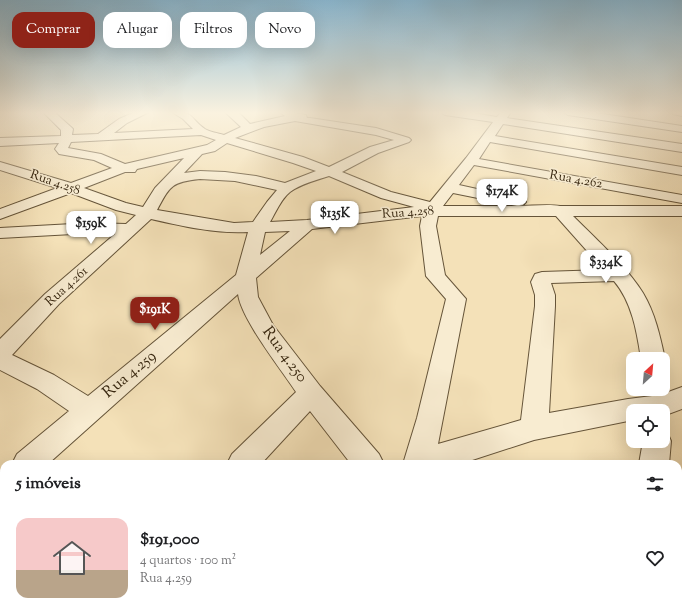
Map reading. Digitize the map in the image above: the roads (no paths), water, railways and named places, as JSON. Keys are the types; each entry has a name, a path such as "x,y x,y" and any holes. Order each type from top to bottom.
{"street":[{"path":"0,142 41,141"},
{"path":"66,141 61,149 63,151 97,157 124,168 174,176 222,175 256,180 286,188 304,180 330,172 374,150 405,141"},
{"name":"Rua 4.261","path":"0,353 52,299 147,214 160,191 197,152 215,146 224,141"},
{"path":"232,141 330,172 386,195 432,210"},
{"path":"420,460 431,418 456,299 450,290 440,282 436,276 428,226 432,210 485,141"},
{"path":"504,141 682,171"},
{"path":"639,191 641,141 682,148"},
{"path":"0,214 124,168 197,152"},
{"name":"Rua 4.262","path":"471,161 682,199"},
{"name":"Rua 4.258","path":"1,173 21,172 70,187 121,207 147,214 218,226 258,228 307,225 432,210 682,210"},
{"name":"Rua 4.250","path":"286,188 272,205 258,228 246,275 248,297 255,314 311,393 366,460"},
{"path":"450,188 560,211 637,298 645,321 652,352"},
{"name":"Rua 4.259","path":"32,460 88,410 220,300 246,275 307,225"},
{"path":"0,233 97,228 131,229"},
{"path":"534,428 545,306 545,295 541,282 542,278 618,275"},
{"path":"0,360 27,371 56,388 88,410"},
{"path":"246,460 311,393"},
{"path":"432,460 534,428 628,410 665,401"},
{"path":"655,460 656,448"}]}
